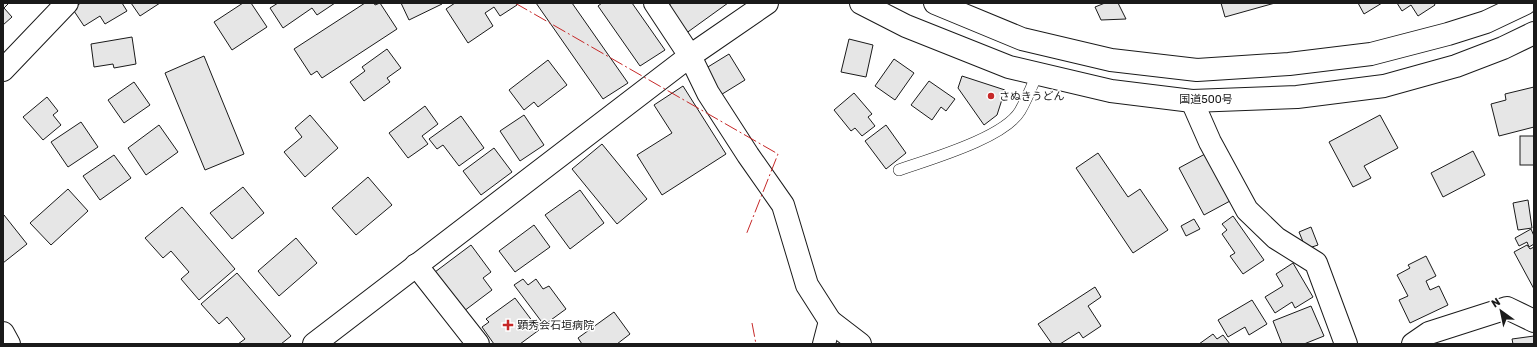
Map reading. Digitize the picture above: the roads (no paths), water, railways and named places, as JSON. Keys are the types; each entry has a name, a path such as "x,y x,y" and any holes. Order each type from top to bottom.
{"main road":[{"path":"3,70 67,3"},
{"path":"655,3 690,56 712,99 748,155 784,205 807,285 830,321 860,344"},
{"path":"314,344 690,56 767,3"},
{"name":"国道500号","path":"861,3 913,29 1009,67 1111,91 1192,101 1297,97 1384,86 1456,66 1503,48 1534,33"},
{"path":"935,3 1022,39 1111,60 1197,70 1289,64 1371,54 1480,24 1526,3"},
{"path":"1192,101 1210,142 1247,210 1276,238 1316,263 1346,344"},
{"path":"416,266 478,344"},
{"path":"1413,344 1429,333 1507,308 1534,321"},
{"path":"824,344 830,321"},
{"path":"3,333 9,344"}],"lane":[{"path":"899,170 979,140 1002,128 1020,112 1037,74"}],"place":[{"name":"さぬきうどん","path":"991,96"},
{"name":"顕秀会石垣病院","path":"508,325"}]}
